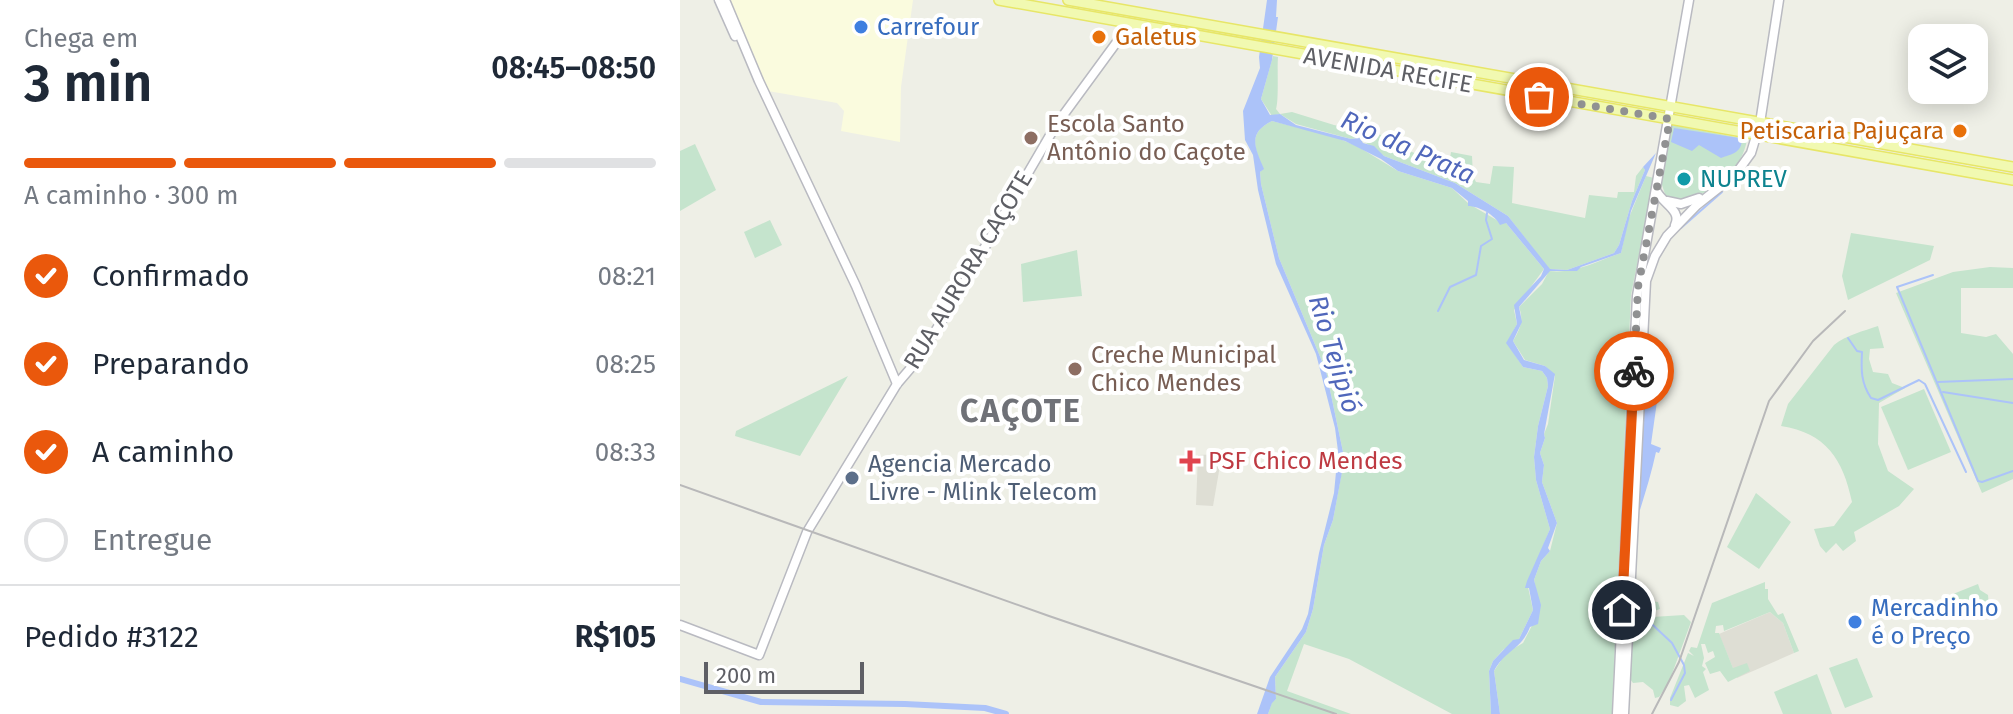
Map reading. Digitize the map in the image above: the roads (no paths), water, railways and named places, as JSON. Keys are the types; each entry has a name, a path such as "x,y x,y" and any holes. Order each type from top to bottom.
{"main road":[{"path":"719,0 759,81"},
{"path":"725,0 759,81 856,286 897,384"},
{"name":"AVENIDA RECIFE","path":"999,0 1279,51 1668,113 1760,123 2013,167"},
{"name":"AVENIDA RECIFE","path":"1068,0 1668,113 1757,136 2013,180"},
{"path":"1617,714 1637,296 1689,0"},
{"path":"1624,714 1645,288 1655,256 1673,229 1746,161 1760,123 1779,0"},
{"name":"RUA AURORA CAÇOTE","path":"680,625 759,655 807,532 897,384 915,363 943,319 1038,153 1130,24"},
{"path":"1657,189 1666,200 1681,204 1692,202 1724,184"},
{"path":"1657,189 1678,215 1673,229"}],"water":[{"path":"1267,0 1277,0 1278,17 1272,60 1261,99 1270,115 1280,114 1296,125 1351,139 1360,138 1384,156 1455,183 1508,216 1550,269 1567,270 1614,253 1645,170 1643,167 1656,153 1631,211 1621,253 1577,271 1550,271 1519,307 1522,322 1513,341 1524,360 1545,366 1555,374 1540,453 1544,465 1542,482 1557,523 1548,548 1550,551 1541,561 1534,580 1541,605 1538,624 1530,627 1522,641 1494,671 1500,714 1491,714 1489,671 1493,661 1513,640 1519,639 1533,610 1529,588 1525,588 1550,529 1536,480 1534,457 1547,378 1542,371 1523,367 1506,343 1517,324 1514,305 1544,269 1506,223 1500,225 1486,212 1468,206 1468,201 1452,188 1398,171 1345,141 1272,121 1256,135 1264,169 1260,172 1261,184 1279,258 1326,371 1343,452 1343,467 1306,632 1275,677 1276,699 1268,714 1257,714 1270,677 1302,629 1308,614 1334,493 1338,451 1316,354 1276,264 1253,155 1245,140 1243,111 1260,68"},
{"path":"1674,128 1742,140 1740,148 1721,158 1699,145 1692,151 1671,142"},
{"path":"1646,352 1664,352 1651,444 1661,448 1659,453 1656,452 1640,510 1636,509"}],"waterway":[{"path":"1681,228 1722,192"},
{"path":"1438,311 1450,287 1476,275 1481,246 1492,239 1487,213"},
{"path":"1933,275 1897,287 1978,481 2013,471"},
{"path":"1848,338 1857,351 1862,352 1862,376 1871,398 1878,400 1919,380 1925,384 1966,472"},
{"path":"1938,382 2013,379"},
{"path":"1943,392 2013,403"},
{"path":"1634,594 1639,612 1672,643 1684,665 1685,673 1671,700"},
{"path":"680,679 761,702 905,704 985,708 1006,714"}],"tram line":[{"path":"1652,714 1679,662 1769,401 1813,341 1845,311"},
{"path":"680,485 1336,714"}],"place":[{"name":"Carrefour","path":"861,27"},
{"name":"Galetus","path":"1099,37"},
{"name":"Petiscaria Pajuçara","path":"1960,131"},
{"name":"Escola Santo Antônio do Caçote","path":"1031,138"},
{"name":"NUPREV","path":"1684,179"},
{"name":"Creche Municipal Chico Mendes","path":"1075,369"},
{"name":"PSF Chico Mendes","path":"1190,461"},
{"name":"Agencia Mercado Livre - Mlink Telecom","path":"852,478"},
{"name":"Mercadinho é o Preço","path":"1855,622"}],"district":[{"name":"CAÇOTE","path":"1021,411"}],"water label":[{"name":"Rio da Prata","path":"1408,147"},
{"name":"Rio Tejipió","path":"1335,354"}]}
